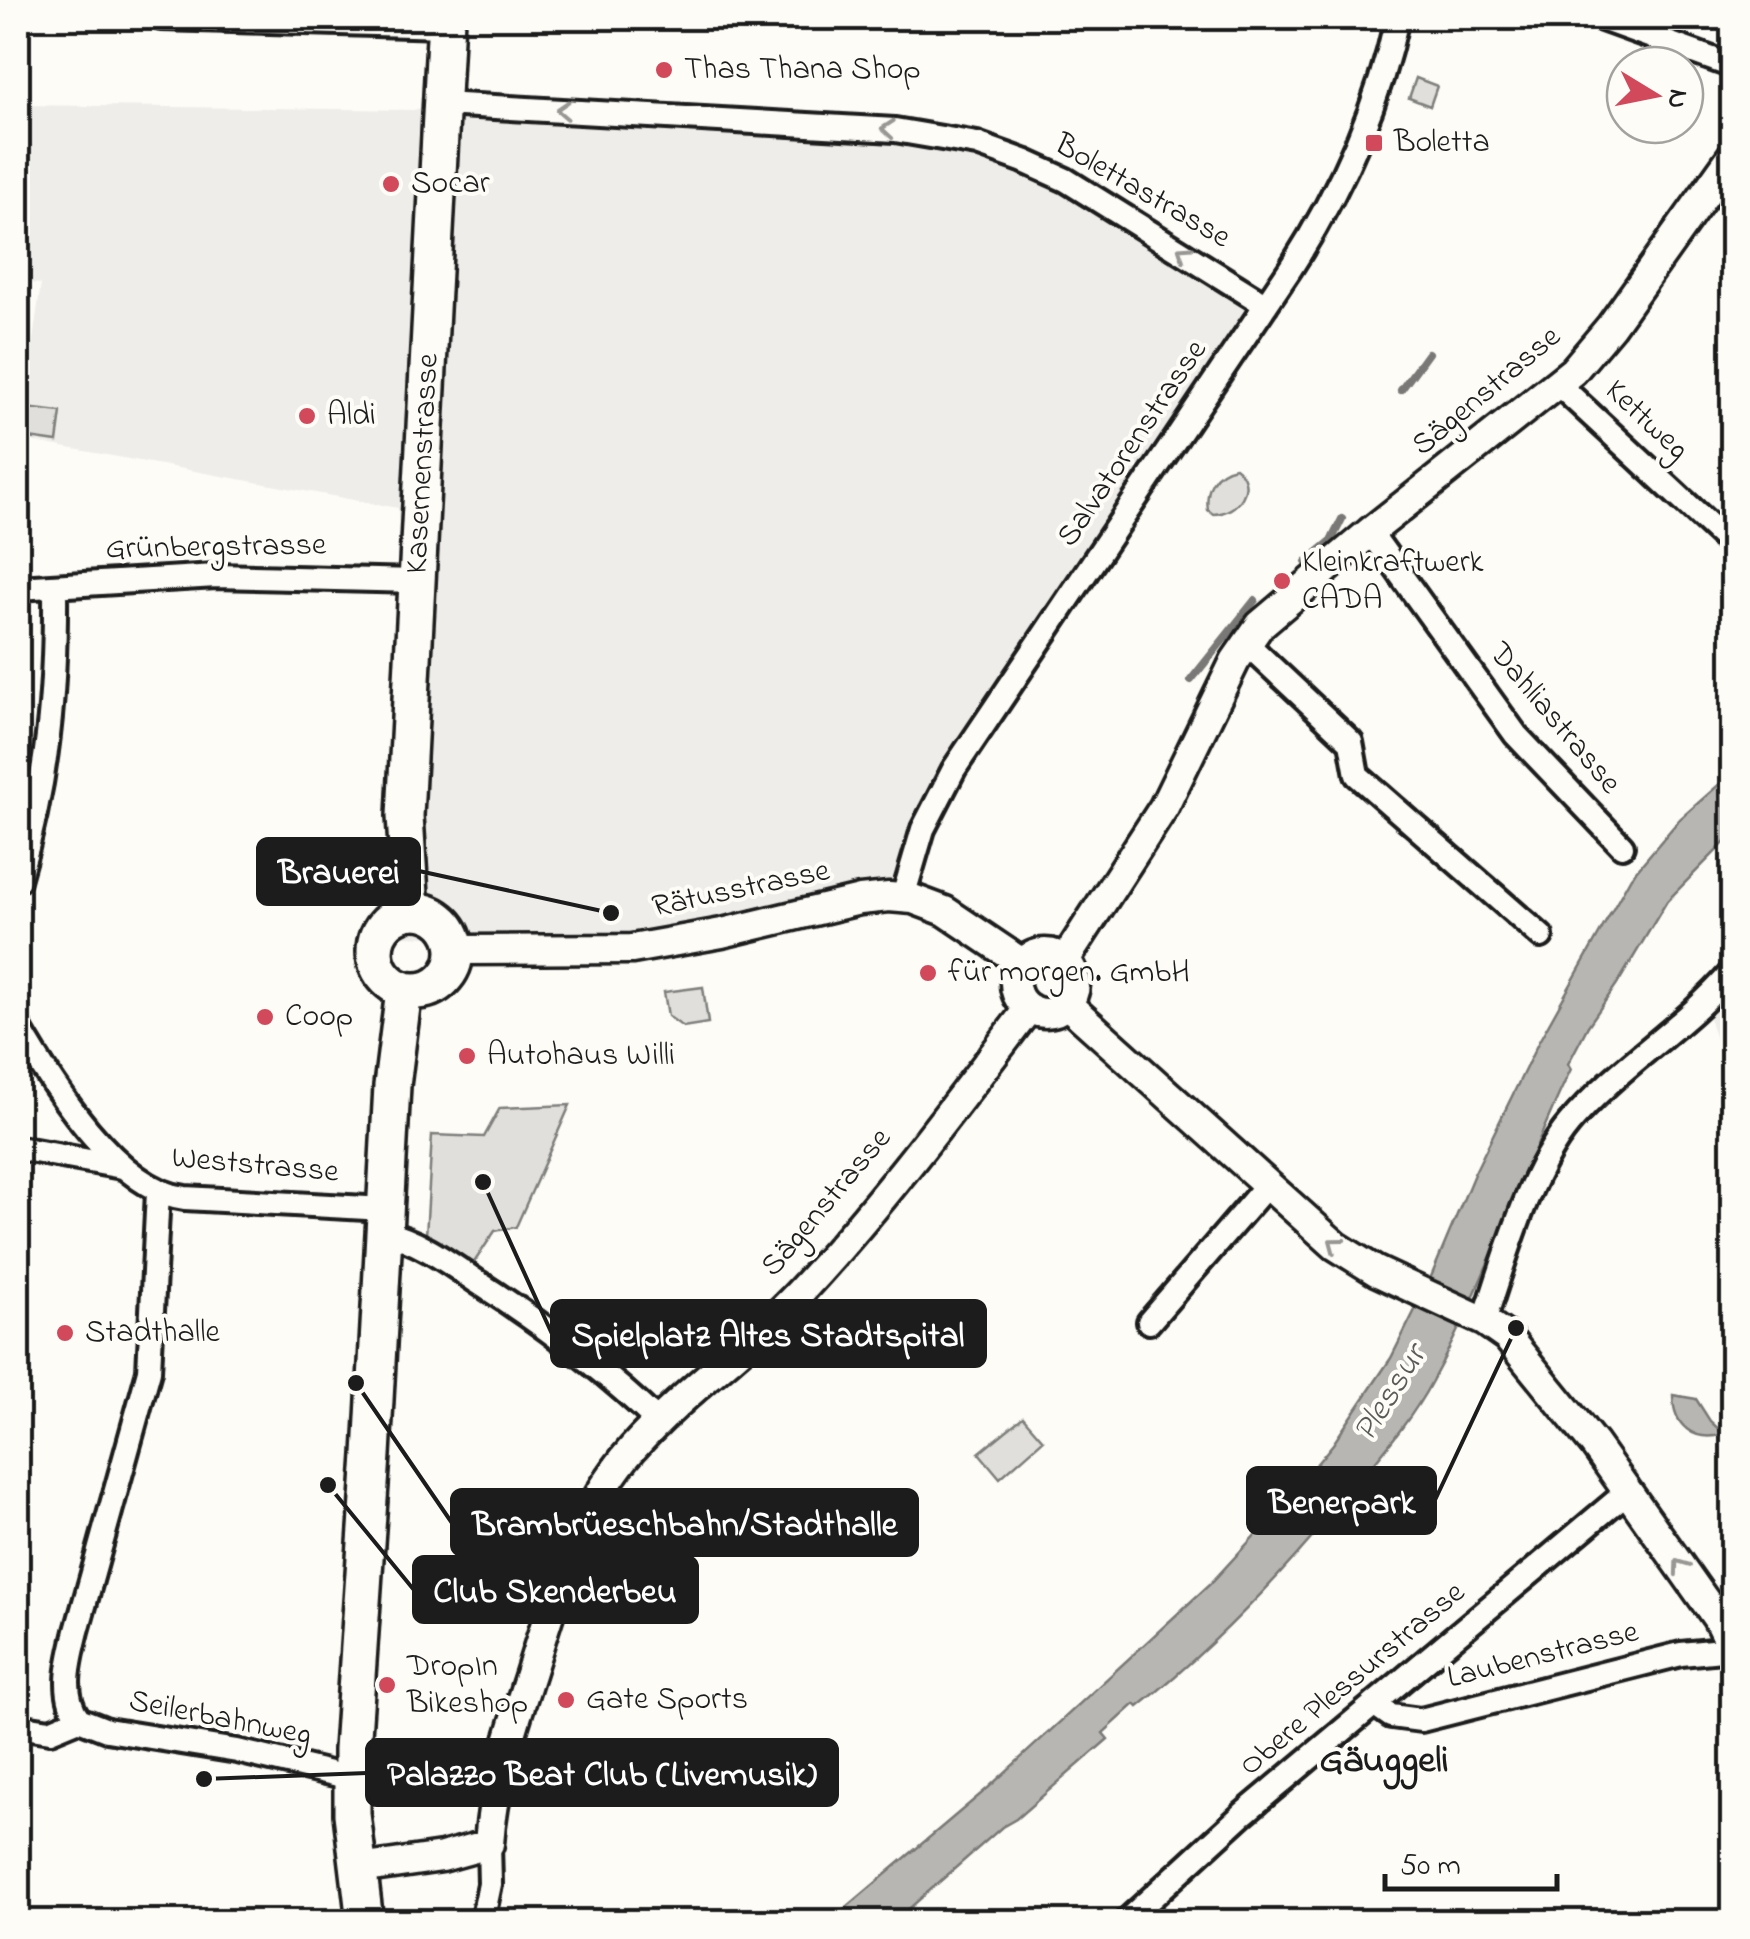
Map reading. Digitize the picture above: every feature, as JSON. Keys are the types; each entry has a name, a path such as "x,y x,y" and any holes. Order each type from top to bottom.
{"main road":[{"name":"Kasernenstrasse","path":"411,911 405,816 445,22"},
{"path":"411,911 442,921 455,950 453,963 439,983 428,989 404,990 382,974 375,944 386,922 411,911"},
{"path":"364,1922 351,1778 392,1086 404,990"}],"street":[{"path":"161,18 445,22"},
{"name":"Salvatorenstrasse","path":"903,898 918,842 948,779 1266,305 1341,184 1364,129 1397,18"},
{"path":"1599,18 1732,66"},
{"name":"Bolettastrasse","path":"442,104 896,130 976,144 1066,180 1266,305"},
{"name":"Sägenstrasse","path":"1065,960 1164,807 1246,644 1260,625 1370,532 1558,384 1587,356 1732,156"},
{"name":"Kettweg","path":"1558,384 1732,546"},
{"name":"Dahliastrasse","path":"1370,532 1516,735 1622,846"},
{"name":"Grünbergstrasse","path":"18,588 216,576 416,581"},
{"path":"18,880 36,814 51,733 56,586"},
{"path":"1246,644 1351,742 1357,776 1541,936"},
{"name":"Rätusstrasse","path":"455,950 632,949 722,933 860,900 903,898 929,904 958,918 1022,963"},
{"path":"1043,953 1065,960 1075,982 1072,998 1048,1013 1029,1008 1016,987 1022,963 1043,953"},
{"path":"1478,1319 1539,1171 1556,1141 1584,1108 1731,976"},
{"path":"1066,1004 1345,1252 1507,1337 1536,1370 1718,1618 1732,1649"},
{"name":"Sägenstrasse","path":"482,1922 490,1884 489,1844 502,1763 568,1558 606,1484 658,1422 777,1316 821,1269 1029,1008"},
{"name":"Weststrasse","path":"18,1026 69,1102 122,1167 158,1192 384,1220 538,1321 610,1376 658,1422"},
{"path":"18,1148 122,1167"},
{"path":"1149,1322 1267,1185"},
{"name":"Seilerbahnweg","path":"79,1720 71,1704 69,1672 148,1371 158,1192"},
{"name":"Obere Plessurstrasse","path":"1125,1922 1243,1814 1626,1492"},
{"name":"Laubenstrasse","path":"1374,1704 1391,1716 1421,1720 1681,1654 1732,1649"},
{"name":"Seilerbahnweg","path":"18,1726 50,1731 79,1720 107,1730 236,1750 351,1778"},
{"path":"359,1868 442,1857 489,1844"}],"shaded area":[{"path":"1416,78 1437,86 1430,106 1409,98"},
{"path":"477,91 934,136 1018,166 1257,308 987,714 899,885 636,943 400,936 398,508 19,439 41,284 18,282 18,105 414,110"},
{"path":"26,408 61,412 57,442 22,437"},
{"path":"1235,467 1245,482 1242,497 1230,509 1213,514 1207,502 1212,482"},
{"path":"703,987 708,1023 683,1027 668,1016 664,992"},
{"path":"1732,995 1732,1090 1706,1008"},
{"path":"570,1105 516,1227 495,1231 473,1264 426,1236 432,1135 484,1137 500,1108"},
{"path":"1023,1417 1043,1440 1000,1478 979,1453"}],"water":[{"name":"Plessur","path":"1732,773 1732,835 1667,901 1588,1026 1568,1064 1571,1069 1452,1343 1424,1395 1387,1448 1253,1602 1198,1656 1103,1733 1108,1739 1016,1819 895,1921 829,1922 988,1788 1210,1584 1333,1444 1391,1358 1538,1043 1631,877 1680,819"},
{"path":"1673,1395 1696,1399 1724,1434 1703,1436 1687,1430 1677,1415"}],"waterway":[{"path":"1401,390 1428,353"},
{"path":"1306,562 1331,541 1342,519"},
{"path":"1191,680 1255,600"}],"place":[{"name":"Thas Thana Shop","path":"664,70"},
{"name":"Boletta","path":"1374,143"},
{"name":"Socar","path":"391,184"},
{"name":"Aldi","path":"307,416"},
{"name":"Kleinkraftwerk CADA","path":"1282,581"},
{"name":"Brauerei","path":"611,913"},
{"name":"für morgen. GmbH","path":"928,973"},
{"name":"Coop","path":"265,1017"},
{"name":"Autohaus Willi","path":"467,1056"},
{"name":"Spielplatz Altes Stadtspital","path":"483,1182"},
{"name":"Benerpark","path":"1516,1328"},
{"name":"Stadthalle","path":"65,1333"},
{"name":"Brambrüeschbahn/Stadthalle","path":"356,1383"},
{"name":"Club Skenderbeu","path":"328,1485"},
{"name":"DropIn Bikeshop","path":"387,1685"},
{"name":"Gate Sports","path":"566,1700"},
{"name":"Palazzo Beat Club (Livemusik)","path":"204,1779"}],"district":[{"name":"Gäuggeli","path":"1384,1762"}]}
